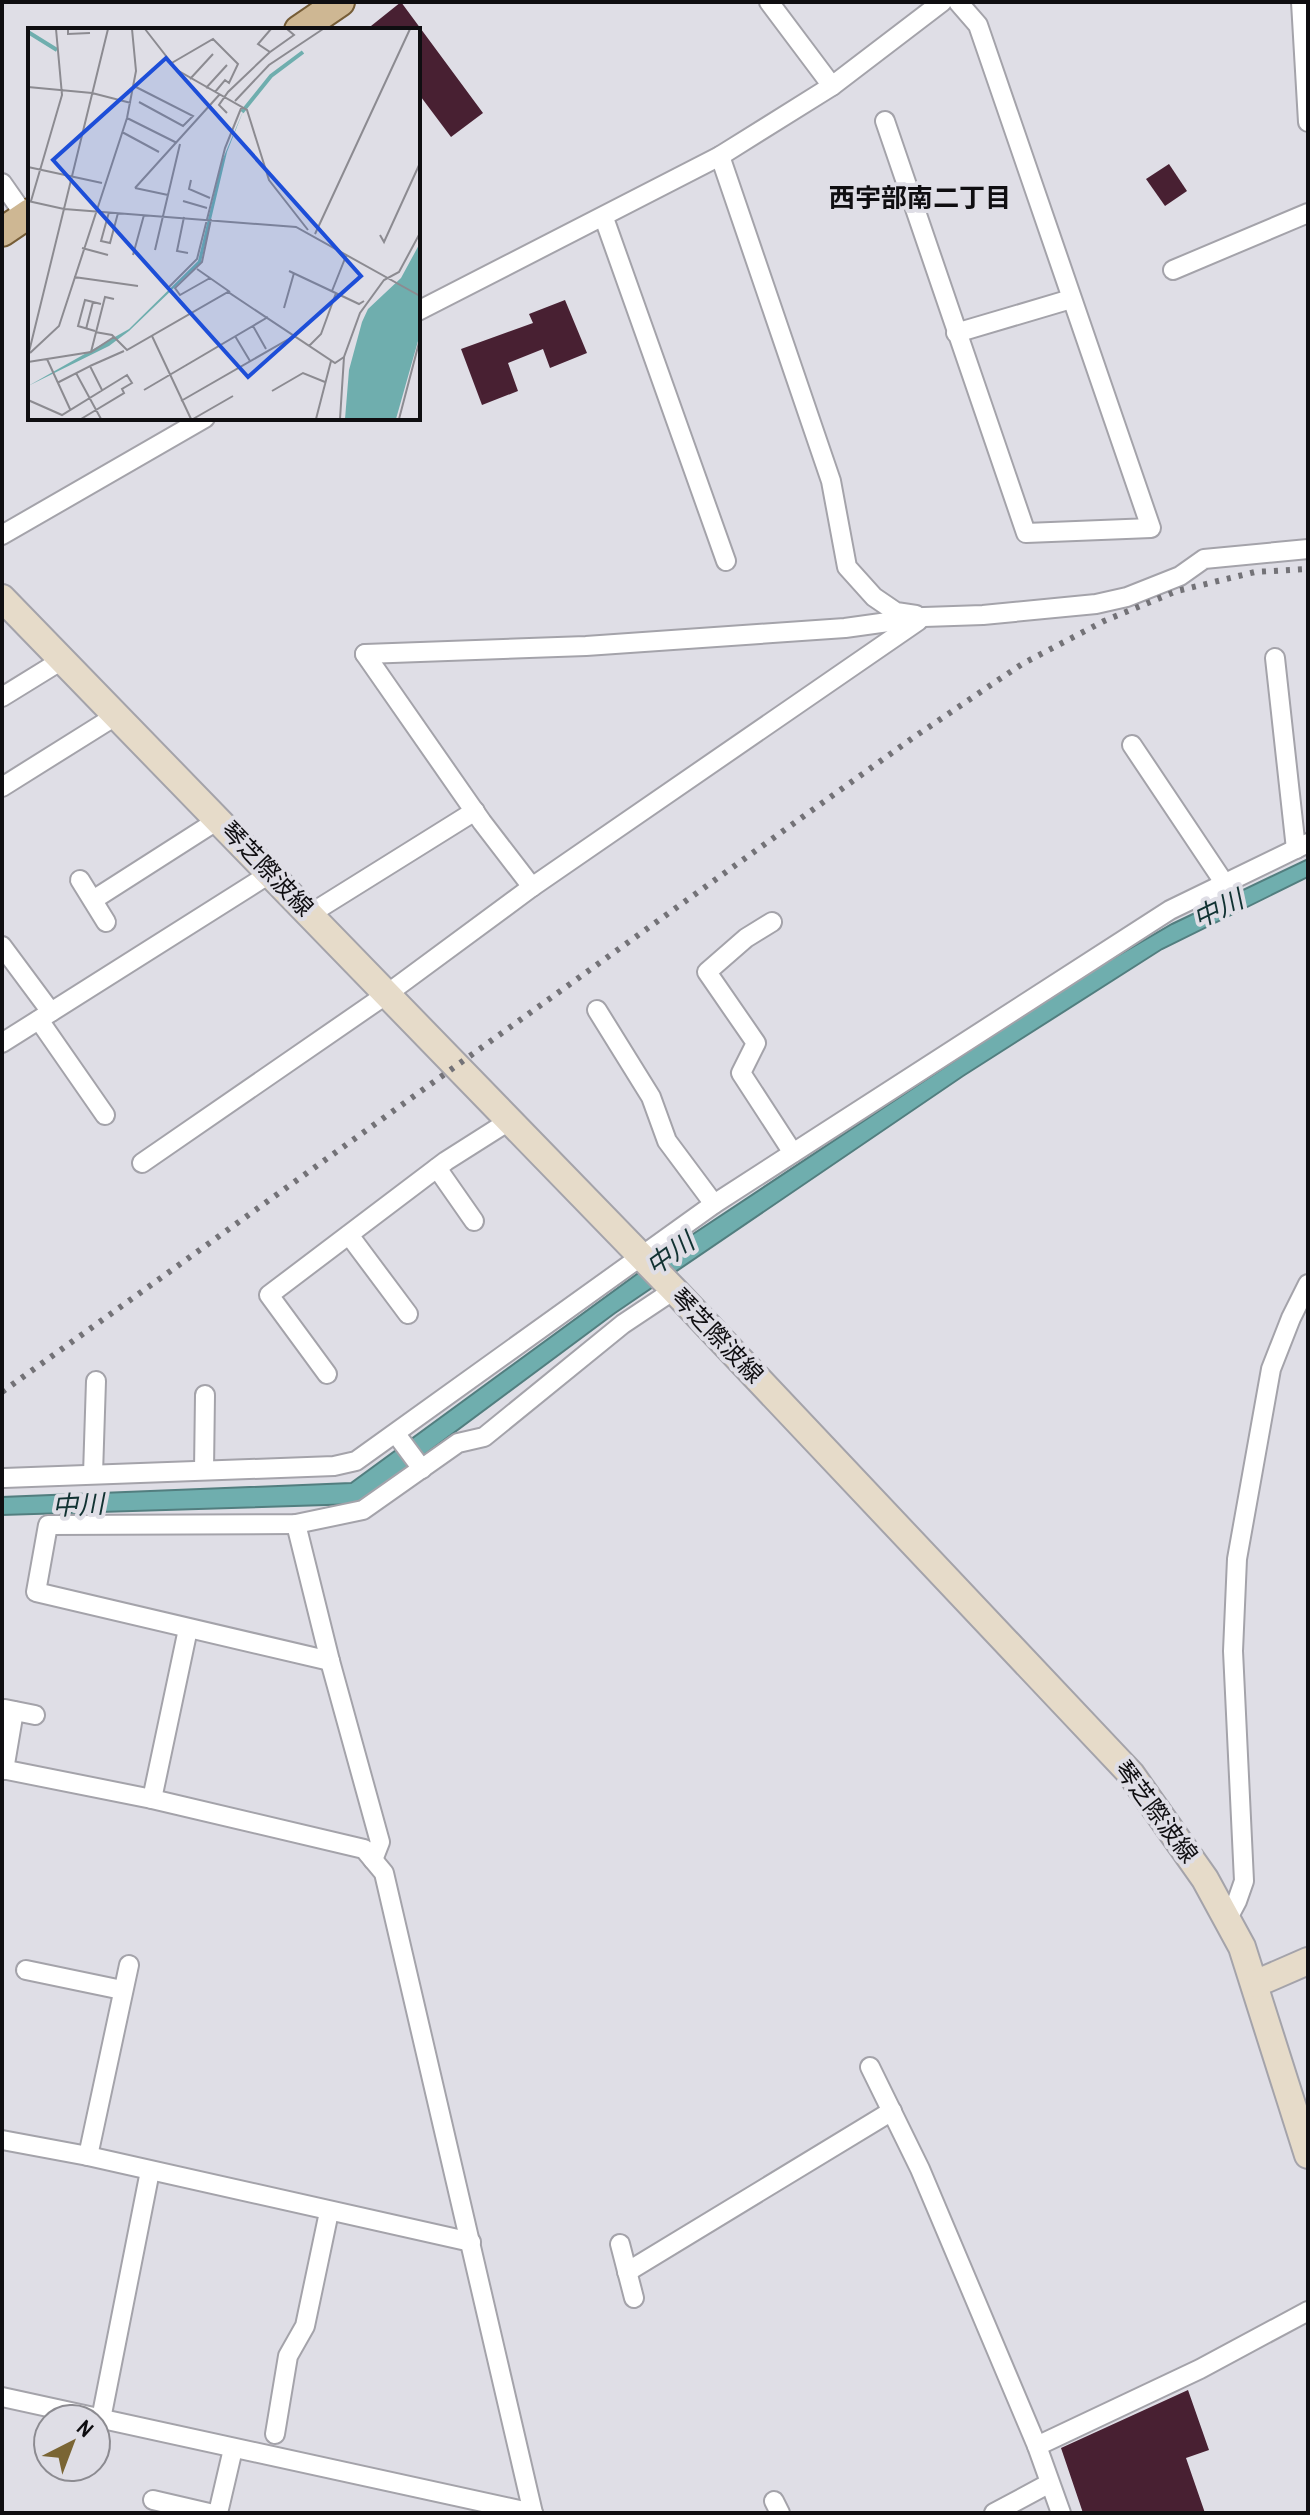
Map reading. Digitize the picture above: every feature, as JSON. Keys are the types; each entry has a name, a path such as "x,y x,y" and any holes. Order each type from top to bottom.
{"main road":[{"path":"302,28 340,2"},
{"name":"琴芝際波線","path":"2,598 672,1288 1131,1774 1189,1854 1228,1918 1255,1984 1308,2155"},
{"path":"1255,1984 1308,1961"}],"street":[{"path":"769,2 832,86"},
{"path":"420,310 720,156 832,86 942,2"},
{"path":"885,121 1026,533 1151,528 978,25 958,2"},
{"path":"1301,2 1308,122"},
{"path":"720,156 831,481 847,567 874,597 896,612 924,617"},
{"path":"2,183 22,221"},
{"path":"1173,270 1308,213"},
{"path":"604,218 726,561"},
{"path":"956,333 1071,299"},
{"path":"2,535 181,423"},
{"path":"532,887 365,654 586,646 845,628 924,617 983,615 1096,604 1127,597 1180,576 1204,559 1308,549"},
{"path":"142,1163 387,994 532,887 924,617"},
{"path":"4,1478 334,1466 356,1461 398,1437 714,1204 1170,910 1302,846 1275,658"},
{"path":"2,697 62,660"},
{"path":"2,787 117,715"},
{"path":"1132,745 1225,884"},
{"path":"310,914 475,811"},
{"path":"93,900 218,820"},
{"path":"2,1043 271,873"},
{"path":"80,880 106,922"},
{"path":"772,922 746,938 707,972 756,1043 741,1073 793,1153"},
{"path":"2,946 105,1115"},
{"path":"597,1010 651,1097 667,1141 714,1204"},
{"path":"327,1374 269,1295 437,1168 509,1121"},
{"path":"437,1168 474,1221"},
{"path":"349,1235 408,1314"},
{"path":"1228,1918 1244,1881 1233,1651 1237,1559 1271,1369 1308,1284"},
{"path":"330,1661 36,1592 48,1525 296,1524 363,1510 458,1443 484,1437 672,1288"},
{"path":"93,1474 96,1381"},
{"path":"204,1470 205,1395"},
{"path":"398,1437 420,1467"},
{"path":"296,1524 380,1842 373,1860"},
{"path":"152,1799 188,1629"},
{"path":"35,1715 8,1710 3,1769 152,1799 364,1849 384,1873 533,2513 112,2422"},
{"path":"88,2156 129,1965"},
{"path":"26,1970 122,1990"},
{"path":"870,2067 920,2169 1037,2446 1048,2484 1061,2513"},
{"path":"627,2272 892,2111"},
{"path":"2,2140 88,2156 471,2242"},
{"path":"104,2403 150,2171"},
{"path":"275,2434 288,2356 305,2326 329,2212"},
{"path":"620,2244 634,2298"},
{"path":"1037,2446 1200,2369 1308,2311"},
{"path":"2,2397 32,2404"},
{"path":"218,2513 233,2449"},
{"path":"994,2513 1048,2484"},
{"path":"153,2500 209,2513"}],"water":[{"name":"中川","path":"1308,859 1308,877 1162,949 963,1076 615,1313 358,1504 2,1515 2,1497 351,1483 678,1244 1076,980 1172,924"}],"building":[{"path":"401,2 483,113 451,137 420,96 420,28 368,28"},
{"path":"1169,164 1187,191 1165,206 1146,179"},
{"path":"565,300 587,353 550,368 543,349 508,363 518,391 482,405 461,349 533,323 529,314"},
{"path":"1188,2390 1209,2450 1186,2458 1205,2513 1083,2513 1061,2448"}],"railway":[{"path":"2,1392 914,737 1022,664 1104,621 1177,591 1255,572 1308,569"}],"district":[{"name":"西宇部南二丁目","path":"920,198"}]}
